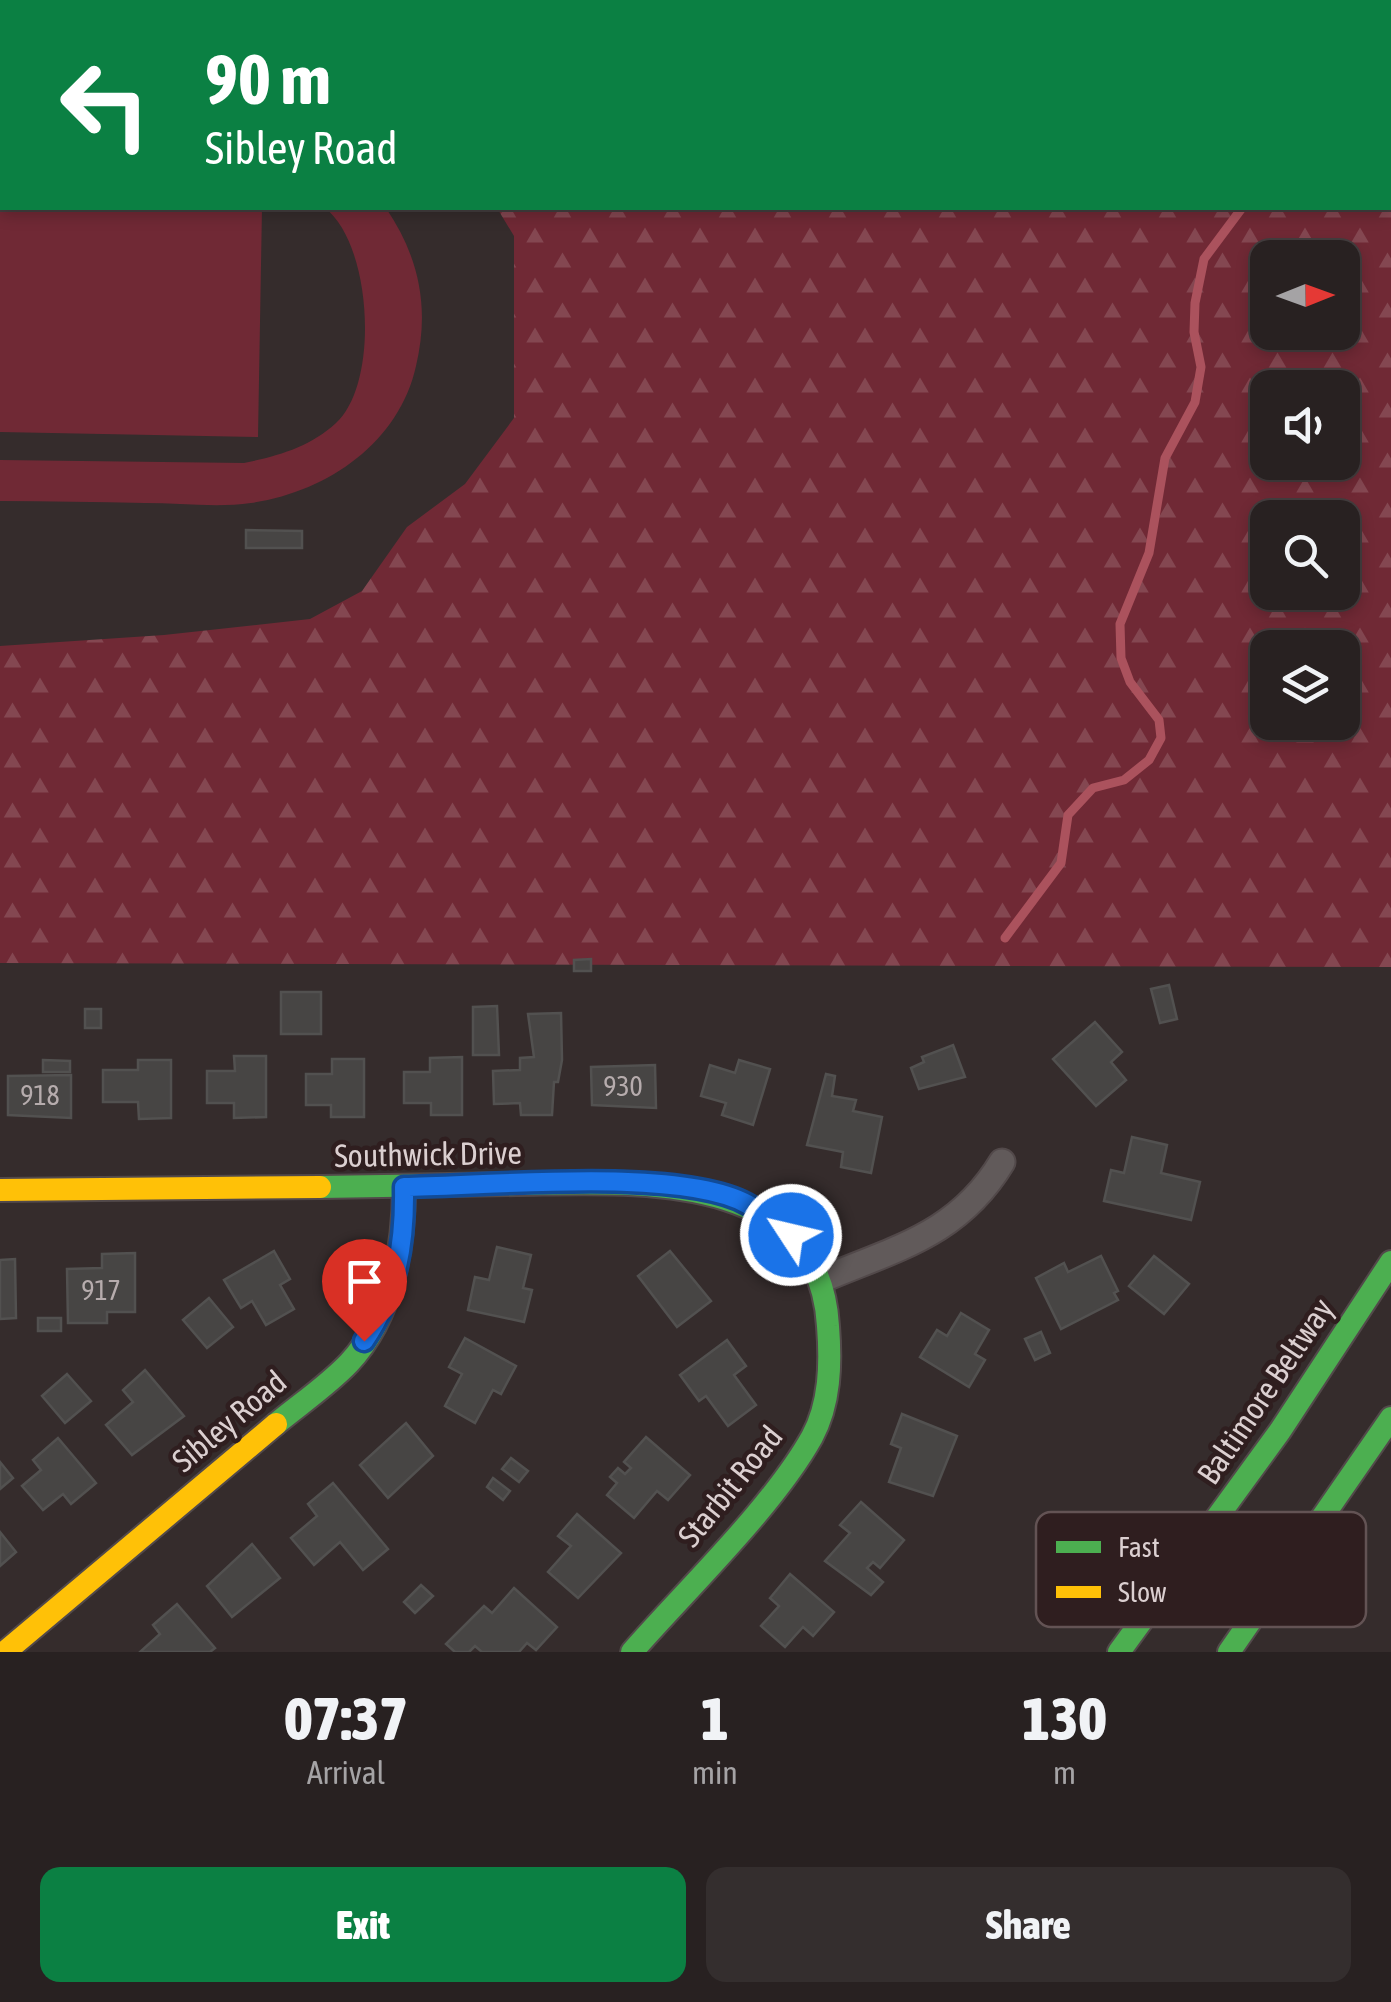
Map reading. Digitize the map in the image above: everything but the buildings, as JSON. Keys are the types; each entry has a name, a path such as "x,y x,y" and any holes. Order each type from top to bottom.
{"main road":[{"name":"Southwick Drive","path":"0,1190 658,1183 703,1190 746,1203 791,1235 821,1280"},
{"name":"Sibley Road","path":"5,1652 350,1362 378,1320 398,1274 405,1235 404,1187"},
{"name":"Baltimore Beltway","path":"1221,1512 1280,1431 1391,1262"},
{"name":"Starbit Road","path":"632,1652 791,1471 815,1432 829,1379 830,1332 821,1280"},
{"path":"1326,1512 1391,1418"},
{"name":"Baltimore Beltway","path":"1119,1652 1137,1627"},
{"path":"1230,1652 1247,1627"}],"street":[{"path":"821,1280 935,1231 962,1214 982,1194 1002,1162"}],"green space":[{"path":"0,210 262,210 258,437 0,432"},
{"path":"327,210 387,210 414,264 421,303 420,344 407,394 394,418 356,459 306,488 251,503 0,501 0,460 244,463 293,449 336,423 350,404 359,378 365,314 353,251 341,226"},
{"path":"498,210 1391,210 1391,967 0,963 0,646 164,635 310,619 362,591 407,527 465,484 514,418 514,236"}],"waterway":[{"path":"1005,938 1061,863 1068,815 1093,788 1124,780 1149,760 1161,738 1159,720 1130,682 1121,658 1120,624 1149,553 1165,458 1195,402 1201,367 1194,332 1195,303 1204,259 1241,210"}],"traffic: fast":[{"path":"320,1187 612,1183 711,1195 755,1211 791,1237 817,1274 828,1326 829,1369 823,1411 812,1437 752,1519 632,1652"},
{"path":"276,1424 349,1363 376,1325 398,1257 404,1187"},
{"path":"1221,1512 1280,1431 1391,1262"},
{"path":"1326,1512 1391,1418"},
{"path":"1119,1652 1137,1627"},
{"path":"1229,1652 1246,1627"}],"traffic: slow":[{"path":"0,1190 320,1187"},
{"path":"5,1652 276,1424"}],"route":[{"path":"364,1341 398,1274 405,1235 404,1187 658,1183 703,1190 746,1203 791,1235"}]}
